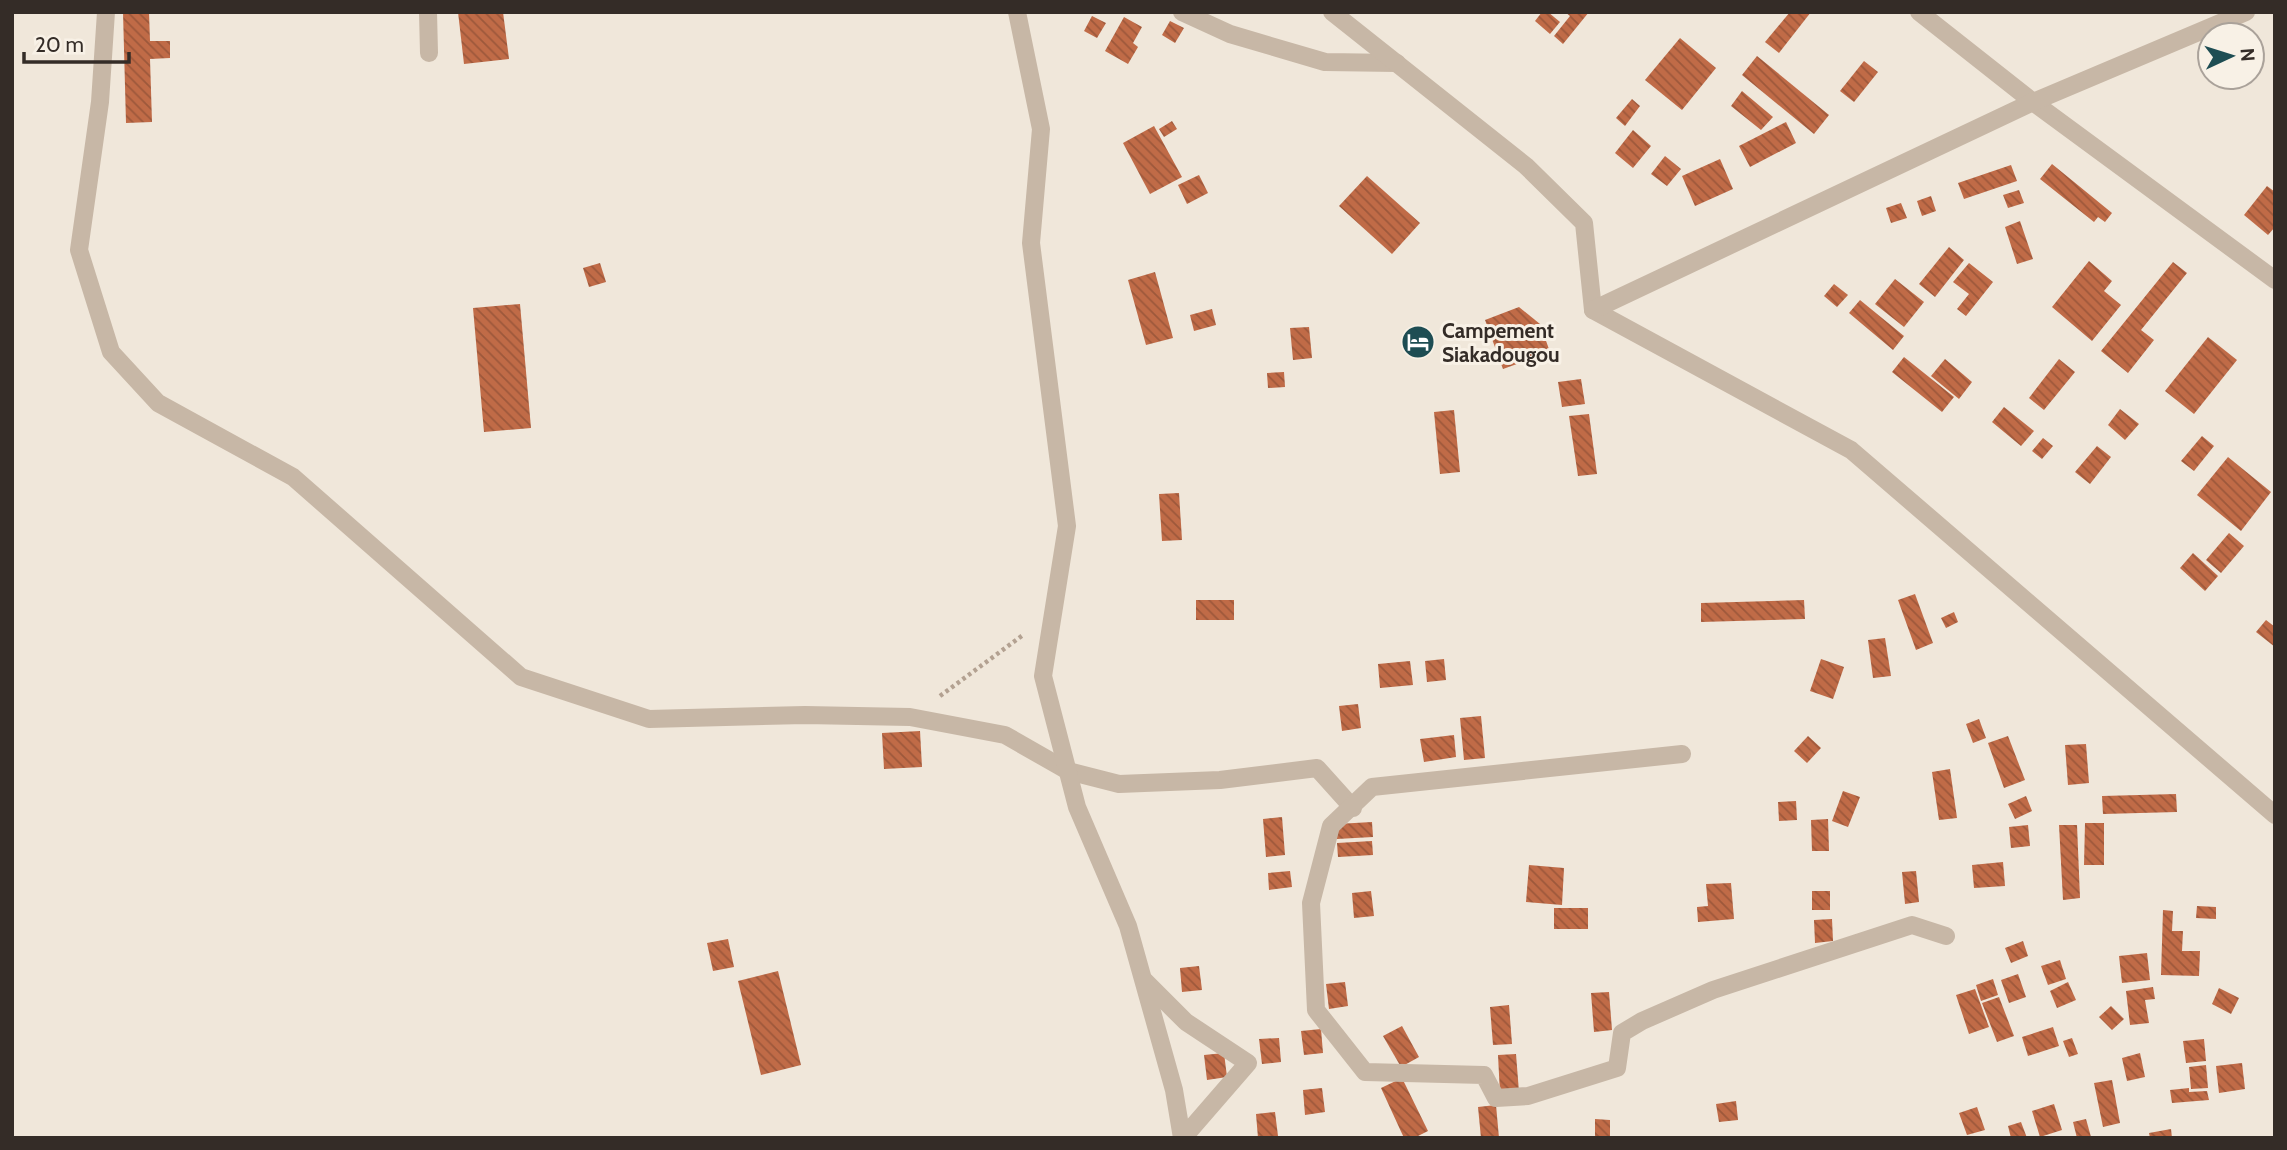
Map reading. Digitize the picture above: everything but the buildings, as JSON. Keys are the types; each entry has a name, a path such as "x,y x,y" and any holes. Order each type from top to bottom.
{"street":[{"path":"106,12 100,102 79,250 111,352 158,403 293,477 521,677 649,719 805,715 910,717 1005,735 1068,772 1119,785 1220,780 1317,768 1353,808"},
{"path":"428,12 429,54"},
{"path":"1017,12 1041,129 1031,243 1067,526 1043,676 1077,807 1128,926 1174,1090 1182,1138"},
{"path":"1182,12 1230,34 1325,62 1397,63"},
{"path":"1332,12 1526,166 1584,223 1593,310"},
{"path":"1919,12 2033,102 2275,280"},
{"path":"1593,310 2033,102 2246,12"},
{"path":"1593,310 1852,450 2268,798 2275,815"},
{"path":"1682,754 1372,787 1353,808 1331,826 1311,904 1316,1010 1365,1072 1485,1075 1496,1098 1528,1096 1617,1068 1622,1033 1642,1021 1713,990 1912,925 1946,936"},
{"path":"1143,979 1186,1022 1248,1063 1182,1138"}],"path":[{"path":"910,717 1016,642 1054,605"}],"place":[{"name":"Campement Siakadougou","path":"1418,342"}]}
